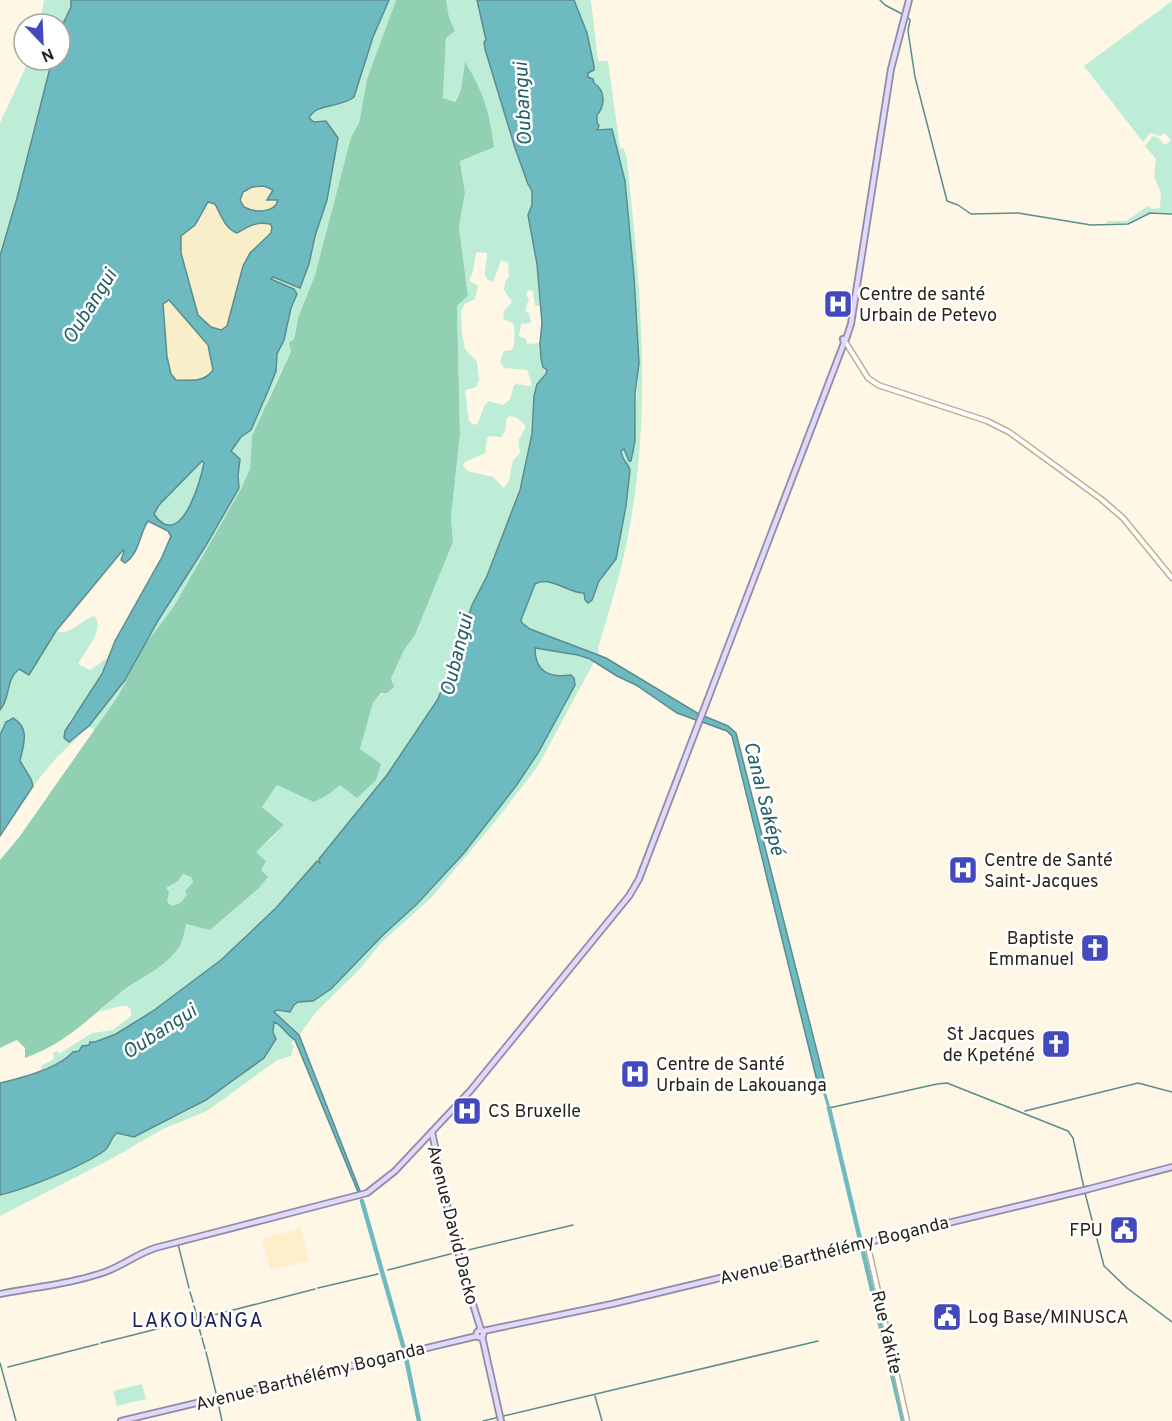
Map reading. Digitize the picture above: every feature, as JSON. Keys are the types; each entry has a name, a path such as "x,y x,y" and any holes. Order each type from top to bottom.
{"main road":[{"path":"0,1294 84,1278 110,1270 155,1248 367,1193 395,1171 471,1090 629,896 639,879 851,324 891,69 909,0"},
{"path":"845,342 868,378 878,385 987,421 1016,437 1101,499 1123,518 1172,578"},
{"name":"Avenue David Dacko","path":"432,1132 434,1150 500,1420"},
{"path":"420,1144 429,1145 434,1150"},
{"name":"Avenue Barthélémy Boganda","path":"121,1421 1172,1167"},
{"name":"Rue Yakite","path":"863,1243 907,1421"}],"shaded area":[{"path":"301,1228 309,1261 270,1270 262,1239"}],"green space":[{"path":"44,0 71,0 69,12 42,12"},
{"path":"389,0 396,0 367,79 359,123 351,137 315,275 298,318 291,350 268,400 251,446 250,468 242,487 174,606 94,730 89,726 125,680 159,619 239,488 240,459 231,451 251,430 268,391 276,371 277,354 297,294 294,289 271,280 273,277 300,287 327,200 338,138 323,121 314,122 309,119 312,113 322,107 341,104 354,94"},
{"path":"396,0 446,0 449,17 455,31 446,38 443,98 455,102 461,90 465,62 485,103 494,147 460,161 465,193 459,227 468,296 457,306 460,434 451,517 453,542 415,635 404,650 391,678 394,687 387,693 381,693 373,703 360,749 381,764 376,780 357,798 340,785 314,802 277,785 262,807 284,825 256,852 266,861 261,870 268,877 258,889 210,930 186,924 179,947 163,964 122,992 62,1040 25,1058 25,1048 17,1040 0,1048 0,860 20,836 118,696 145,645 174,606 242,487 250,468 252,436 291,351 289,343 294,339 298,318 315,275 351,137 359,123 367,79","holes":["183,874 191,877 193,882 185,891 187,895 180,903 172,906 167,902 169,892 166,888 177,882"]},
{"path":"446,0 477,0 486,41 485,49 515,148 532,191 532,205 528,215 535,245 540,306 535,306 533,291 528,290 526,295 529,299 525,311 529,313 531,323 521,324 519,336 526,339 527,344 540,343 541,359 547,369 546,374 537,384 527,464 507,526 487,576 472,605 438,699 387,775 309,872 230,953 176,996 116,1034 73,1052 65,1061 41,1070 41,1066 54,1059 53,1053 57,1051 59,1054 92,1033 113,1030 131,1016 131,1010 127,1006 99,1012 114,997 151,973 186,924 210,930 258,889 267,877 261,870 255,852 284,825 262,807 277,785 329,794 340,785 360,749 373,703 393,682 391,678 404,650 415,635 453,542 451,517 460,434 457,306 468,296 459,227 465,193 460,160 465,63 461,90 454,102 443,99 446,37 455,31 449,17","holes":["476,253 487,253 485,274 486,278 493,282 501,261 508,262 509,277 505,282 504,290 512,302 504,311 503,319 513,323 514,343 511,350 504,351 500,362 504,368 527,370 532,385 514,385 510,399 503,405 489,401 484,406 478,423 474,425 469,421 465,390 476,387 479,380 477,362 465,349 461,311 465,304 475,299 478,286 469,281","510,416 517,418 526,426 518,443 520,452 513,460 509,481 504,488 493,477 467,471 463,465 485,453 489,436 501,437 505,431 507,418"]},
{"path":"574,0 591,0 598,61 608,61 620,148 624,149 627,160 642,343 641,434 637,480 627,541 598,648 599,655 530,629 521,620 538,581 584,593 585,596 595,592 604,573 616,559 626,506 630,470 621,451 624,449 629,461 632,459 639,363 625,181 612,129 597,130 599,126 597,117 604,103 599,88 588,77 590,46"},
{"path":"1172,1 1172,213 1150,212 1127,223 1107,223 1107,221 1126,221 1148,206 1152,209 1160,208 1161,193 1154,177 1156,159 1145,146 1153,136 1165,145 1171,140 1165,133 1160,136 1150,133 1143,142 1084,66"},
{"path":"23,72 49,72 0,256 0,123"},
{"path":"202,461 203,470 200,482 189,508 181,519 172,525 163,524 154,514 159,505"},
{"path":"94,616 97,621 96,634 78,664 90,670 107,658 92,691 69,721 72,741 83,733 57,757 33,786 20,761 24,743 22,729 13,718 8,719 0,735 0,710 5,703 10,680 17,670 30,669 56,631 71,630"},
{"path":"534,648 578,655 594,662 538,766 431,898 382,942 358,971 317,1011 299,1035 275,1014 275,1011 290,1012 293,1005 298,1002 308,1001 331,989 383,935 417,904 464,853 516,786 538,753 575,685 571,675 563,676 545,672 538,663"},
{"path":"183,874 191,877 193,882 185,891 188,895 180,903 172,906 167,902 166,888 177,882"},
{"path":"271,1022 294,1040 291,1043 294,1046 291,1056 276,1061 207,1111 163,1129 111,1159 0,1216 0,1195 78,1165 106,1150 115,1134 122,1133 134,1137 188,1111 229,1085 264,1058 276,1039"},
{"path":"142,1384 146,1399 117,1406 113,1391"}],"sand":[{"path":"264,186 273,191 267,200 278,200 276,204 264,211 244,207 240,200 243,192 252,187"},
{"path":"208,202 215,204 227,227 238,233 257,224 270,224 272,227 271,233 250,253 243,266 227,326 221,330 211,328 198,315 181,253 181,235 195,225"},
{"path":"169,299 208,345 213,371 205,377 196,380 176,380 171,374 167,357 163,303"}],"water":[{"name":"Oubangui","path":"71,0 389,0 373,37 354,97 342,103 323,107 309,118 314,122 326,121 338,138 327,200 300,288 273,277 271,279 294,289 297,294 291,308 284,340 277,354 276,371 268,391 251,430 241,437 231,451 240,459 239,488 159,619 125,680 89,726 69,742 64,738 65,731 102,674 115,641 162,557 171,536 168,531 148,521 134,554 125,563 121,560 123,550 56,631 29,675 19,669 15,673 6,700 0,710 0,256 49,72 72,72 72,12 69,12","holes":["264,186 273,190 267,200 278,200 276,204 264,211 244,207 240,200 243,192 252,187","208,202 215,204 226,225 237,233 257,224 265,223 272,227 271,233 250,253 243,266 227,326 221,330 211,327 198,315 181,253 181,236 195,225","169,300 208,345 213,370 205,377 196,380 176,380 171,374 167,357 163,304","202,461 204,463 200,480 186,513 172,525 164,524 154,514 159,505"]},
{"name":"Oubangui","path":"477,0 574,0 587,33 594,66 594,70 588,73 588,77 593,79 601,90 603,99 597,115 599,126 597,130 612,129 625,181 634,277 639,363 635,394 635,441 631,461 624,449 621,451 630,470 616,559 599,581 592,600 588,603 584,593 552,583 535,584 521,620 530,629 606,658 699,714 696,720 677,713 636,685 590,659 535,648 538,663 545,672 563,676 571,675 575,685 538,753 516,786 464,853 417,904 383,935 331,989 313,1001 298,1002 290,1012 277,1010 274,1012 299,1035 360,1191 358,1192 295,1040 274,1022 273,1032 276,1039 264,1058 206,1100 134,1137 117,1133 106,1149 95,1157 39,1182 0,1195 0,1083 49,1068 73,1052 79,1051 82,1046 116,1034 153,1011 221,960 276,908 317,861 320,863 319,859 387,775 438,699 472,605 487,576 520,490 532,434 534,396 537,384 547,370 543,367 541,359 542,323 537,264 528,215 532,205 532,191 515,148 485,49 486,40"},
{"path":"704,716 728,726 736,733 824,1079 817,1081 732,736 727,731 702,722"},
{"path":"13,718 19,722 24,732 20,761 33,786 0,836 0,735 6,722"}],"waterway":[{"path":"880,0 902,14"},
{"path":"906,16 910,20 908,31 915,77 947,201 971,214 1018,213 1091,225 1128,224 1150,213 1172,214"},
{"name":"Canal Saképé","path":"820,1078 829,1108"},
{"path":"829,1108 947,1083 1068,1131 1073,1138 1084,1188"},
{"path":"1025,1111 1138,1083 1172,1092"},
{"path":"829,1108 903,1421"},
{"path":"1085,1193 1104,1266 1127,1288 1172,1322"},
{"path":"362,1201 404,1349"},
{"path":"464,1251 573,1225"},
{"path":"178,1244 189,1288"},
{"path":"388,1270 454,1253"},
{"path":"318,1288 378,1274"},
{"path":"202,1318 315,1289"},
{"path":"190,1292 193,1302"},
{"path":"194,1306 197,1317"},
{"path":"101,1343 193,1320"},
{"path":"198,1324 201,1335"},
{"path":"202,1338 205,1349"},
{"path":"483,1421 818,1341"},
{"path":"8,1367 98,1344"},
{"path":"206,1352 216,1393"},
{"path":"406,1358 419,1421"},
{"path":"0,1363 16,1421"},
{"path":"595,1396 602,1421"},
{"path":"218,1402 222,1421"}],"place":[{"name":"Centre de santé Urbain de Petevo","path":"838,304"},
{"name":"Centre de Santé Saint-Jacques","path":"963,870"},
{"name":"Baptiste Emmanuel","path":"1095,948"},
{"name":"St Jacques de Kpeténé","path":"1056,1044"},
{"name":"Centre de Santé Urbain de Lakouanga","path":"635,1074"},
{"name":"CS Bruxelle","path":"467,1111"},
{"name":"FPU","path":"1124,1230"},
{"name":"Log Base/MINUSCA","path":"947,1317"}],"district":[{"name":"LAKOUANGA","path":"198,1320"}]}
